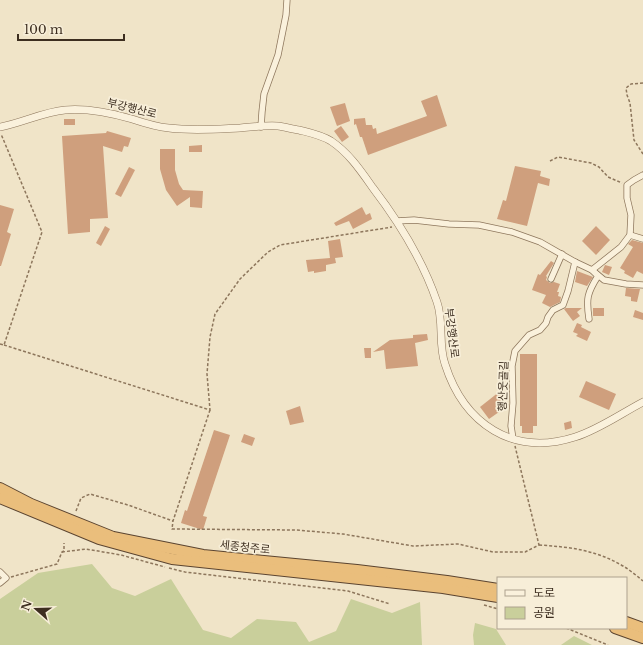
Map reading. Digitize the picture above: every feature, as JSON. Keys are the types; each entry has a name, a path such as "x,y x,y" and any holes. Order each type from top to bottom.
{"highway":[{"name":"세종청주로","path":"0,488 31,504 113,536 195,554 440,580 497,589"},
{"name":"세종청주로","path":"0,498 99,539 172,559 443,588 497,597"},
{"path":"627,622 643,628"},
{"path":"618,629 643,638"}],"street":[{"path":"261,127 264,94 278,55 288,0"},
{"name":"부강행산로","path":"0,127 12,125 48,113 65,110 102,112 167,128 216,129 278,126 313,133 324,137 332,142 356,164 399,223 421,265 437,302 440,314 444,362 466,407 481,422 502,436 513,439 527,442 560,441 576,437 590,431 643,402"},
{"path":"592,270 621,247 630,235 631,215 627,198 627,185 643,175"},
{"path":"399,223 414,220 449,224 480,225 512,232 540,242 592,270 604,280 643,285"},
{"path":"630,235 643,239"},
{"path":"551,279 562,254"},
{"name":"행산웃골길","path":"513,439 512,366 515,351 529,335 540,330 546,323 553,310 563,305 575,262"},
{"path":"589,319 587,303 589,294 598,276"},
{"path":"0,572 6,578 0,583"}],"path":[{"path":"643,83 631,84 626,88 626,95 630,103 634,140 643,154"},
{"path":"0,132 42,232 4,345"},
{"path":"550,161 558,157 591,163 599,167 608,177 627,185"},
{"path":"399,223 280,245 268,252 240,279 215,314 210,337 207,374 210,410 173,521 172,529 296,530 343,534 413,546 458,544 493,552 526,552 539,545 564,547 589,551 624,566 643,581"},
{"path":"0,344 210,410"},
{"path":"513,439 539,545"},
{"path":"76,511 81,498 90,494 128,505 173,521"},
{"path":"6,578 57,564 62,552 64,551 64,543"},
{"path":"62,552 86,549 121,555 185,572 348,591 390,604"},
{"path":"484,605 497,609"},
{"path":"568,629 608,645"}],"green space":[{"path":"92,564 112,588 135,596 171,579 203,630 231,638 257,619 296,622 309,642 336,631 351,599 392,613 420,602 422,645 0,645 0,599 38,573"},
{"path":"475,623 496,629 506,645 474,645 473,635"},
{"path":"574,636 592,645 561,645"}],"building":[{"path":"437,95 447,126 368,155 356,124 354,125 354,119 365,118 366,125 372,125 373,129 376,128 377,134 427,116 421,101"},
{"path":"345,103 350,121 337,126 330,107"},
{"path":"64,119 75,119 75,125 64,125"},
{"path":"341,126 349,137 342,142 334,131"},
{"path":"107,131 131,138 128,147 124,146 122,152 103,146 108,218 90,219 90,232 68,234 62,136 106,133"},
{"path":"202,145 202,152 189,152 189,146"},
{"path":"160,149 175,149 175,170 179,184 183,190 203,191 202,208 190,207 190,197 177,206 166,190 160,169"},
{"path":"515,166 541,171 540,176 550,179 549,186 538,183 527,226 497,219 503,200 506,201"},
{"path":"129,167 135,170 121,197 115,194"},
{"path":"0,205 14,209 7,232 11,234 1,266 0,266"},
{"path":"362,207 366,215 370,213 372,219 353,229 349,221 336,226 334,223"},
{"path":"105,226 110,229 101,246 96,243"},
{"path":"596,226 610,240 596,255 582,241"},
{"path":"340,239 343,257 335,258 336,263 326,265 326,271 314,273 314,271 308,272 306,260 330,258 328,241"},
{"path":"632,240 643,243 643,274 637,271 633,278 624,273 625,271 620,268 633,247 628,244"},
{"path":"551,261 554,263 546,276 546,280 550,283 554,282 560,284 557,292 559,292 558,296 561,297 560,302 550,307 542,303 546,295 532,290 538,274 540,275"},
{"path":"605,265 612,267 609,275 602,272"},
{"path":"577,271 593,277 587,286 575,282"},
{"path":"626,288 640,289 637,302 631,301 631,297 625,296"},
{"path":"582,308 577,312 580,316 573,321 564,309"},
{"path":"593,308 604,308 604,316 593,316"},
{"path":"635,310 643,313 643,320 633,317"},
{"path":"577,323 582,325 581,327 591,332 587,341 576,336 578,334 573,332"},
{"path":"427,334 428,340 415,343 418,366 386,369 384,350 373,352 390,340 413,338 413,335"},
{"path":"364,348 371,348 371,358 365,358"},
{"path":"520,354 537,354 537,426 533,426 533,433 522,433 522,426 520,426"},
{"path":"586,381 616,394 609,410 579,397"},
{"path":"499,392 509,405 489,419 480,407"},
{"path":"300,406 304,422 290,425 286,411"},
{"path":"571,421 572,428 565,430 564,423"},
{"path":"214,430 230,435 203,516 207,517 203,530 181,523 185,510 187,511"},
{"path":"244,434 255,438 252,446 241,442"}]}
